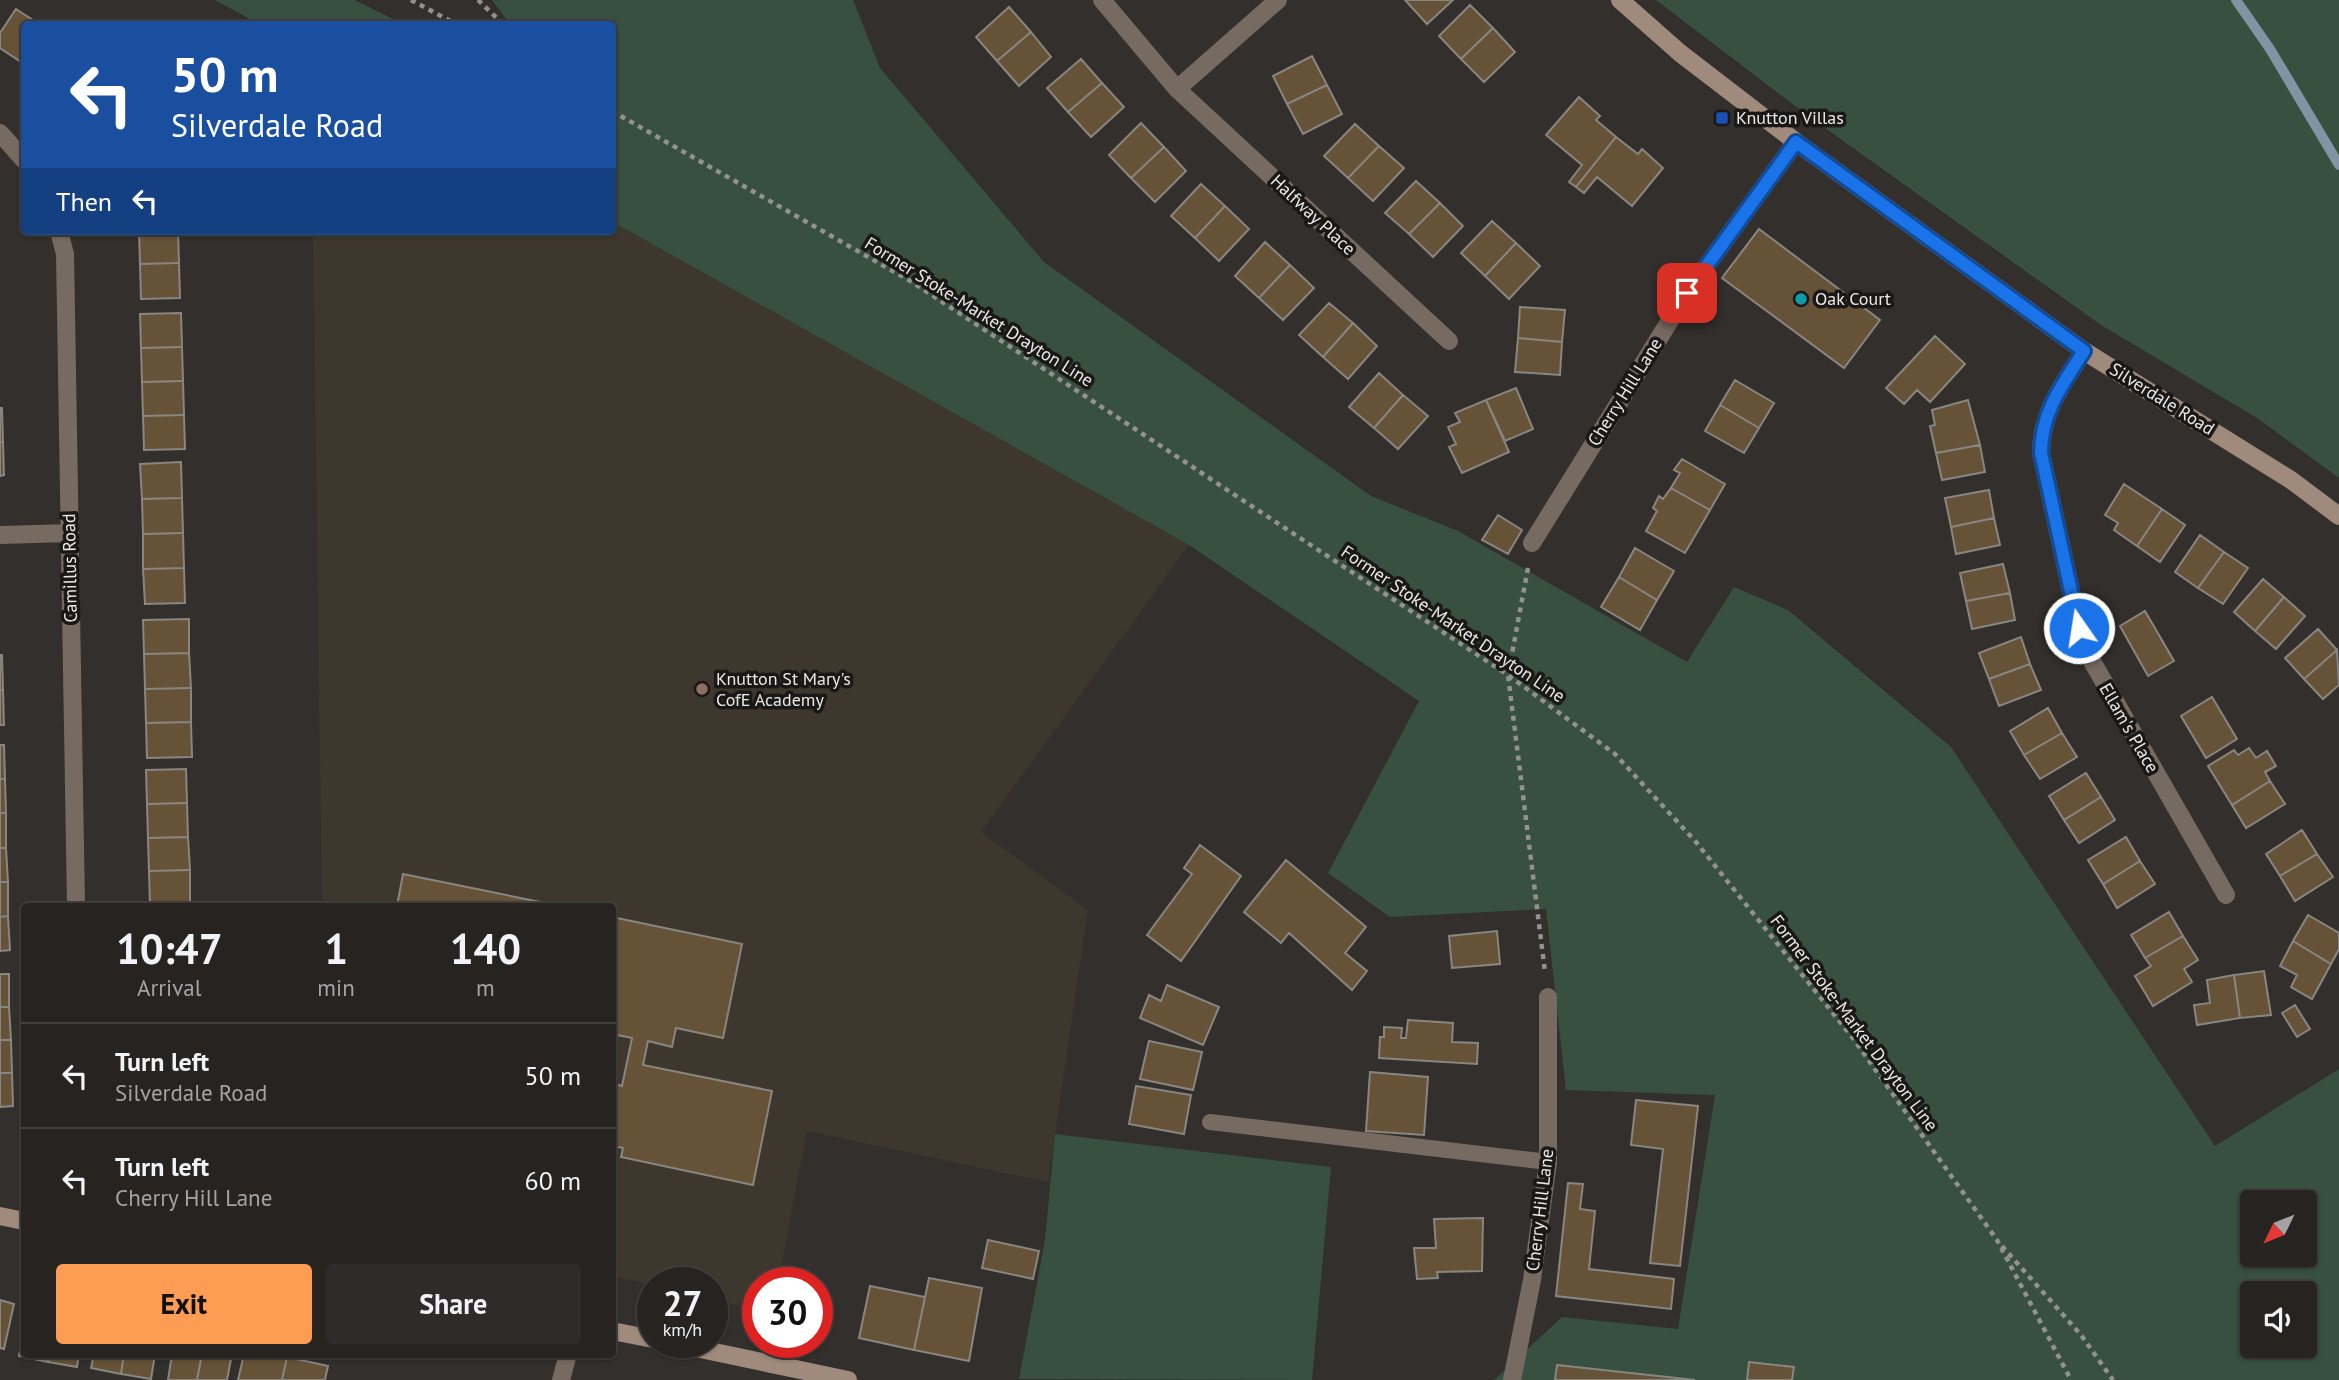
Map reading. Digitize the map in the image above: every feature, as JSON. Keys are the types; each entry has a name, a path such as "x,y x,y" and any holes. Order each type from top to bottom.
{"main road":[{"name":"Silverdale Road","path":"1620,0 1680,53 1796,142 2084,351 2291,480 2339,516"},
{"path":"0,1216 21,1220"},
{"path":"616,1332 637,1336"},
{"path":"728,1355 849,1380"}],"street":[{"name":"Halfway Place","path":"1102,0 1178,89 1449,341"},
{"path":"1178,89 1278,0"},
{"path":"0,133 21,157"},
{"name":"Cherry Hill Lane","path":"1532,543 1687,293 1796,142"},
{"name":"Camillus Road","path":"60,235 65,254 76,903"},
{"name":"Ellam's Place","path":"2084,351 2057,394 2041,432 2041,453 2079,628 2099,677 2226,895"},
{"path":"0,535 69,533"},
{"name":"Cherry Hill Lane","path":"1512,1380 1532,1280 1548,1162 1548,997"},
{"path":"561,1380 567,1358"}],"lane":[{"path":"1210,1122 1548,1162"}],"path":[{"path":"411,0 450,21"},
{"path":"478,0 500,21"},
{"name":"Former Stoke-Market Drayton Line","path":"616,113 912,282 1508,675 1615,754 1696,842 1852,1037 1997,1240 2071,1380"},
{"path":"1532,543 1508,675 1548,997"},
{"path":"1997,1240 2081,1335 2113,1380"}],"shaded area":[{"name":"Knutton St Mary's CofE Academy","path":"616,224 1189,545 981,832 1088,910 1048,1182 807,1131 781,1267 742,1267 742,1306 728,1303 728,1267 637,1267 637,1281 616,1277 616,903 322,903 313,235 616,235"}],"green space":[{"path":"215,0 355,0 397,21 254,21"},
{"path":"492,0 853,0 880,68 1044,262 1371,496 1458,531 1687,662 1734,587 1788,610 1951,747 2215,1146 2339,1069 2339,1380 1494,1380 1562,1317 1678,1329 1715,1095 1566,1090 1546,909 1390,917 1328,873 1419,701 1189,545 616,224 616,21 508,21"},
{"path":"1656,0 2339,0 2339,478 2257,418 2101,325 1811,118"},
{"path":"1055,1134 1331,1167 1312,1380 1019,1379 1045,1240"}],"building":[{"path":"1405,0 1453,0 1427,24"},
{"path":"1470,5 1493,28 1461,59 1439,36"},
{"path":"1009,7 1031,32 997,61 976,37"},
{"path":"16,9 34,21 21,21 21,62 0,48 0,33"},
{"path":"1493,28 1515,52 1484,82 1461,59"},
{"path":"1031,32 1051,57 1019,86 997,61"},
{"path":"1312,56 1327,85 1287,104 1273,76"},
{"path":"1081,59 1102,83 1068,112 1047,88"},
{"path":"1102,83 1124,107 1091,137 1068,112"},
{"path":"1327,85 1342,114 1303,134 1287,104"},
{"path":"1579,97 1600,116 1596,120 1616,137 1576,187 1569,182 1582,165 1546,135"},
{"path":"1141,123 1164,147 1131,178 1109,155"},
{"path":"1355,124 1379,146 1348,178 1324,156"},
{"path":"1616,137 1638,154 1642,149 1663,168 1632,206 1597,177 1584,193 1576,187"},
{"path":"1379,146 1404,168 1373,201 1348,178"},
{"path":"1164,147 1186,171 1155,202 1131,178"},
{"path":"1416,181 1440,203 1409,234 1385,213"},
{"path":"1201,184 1225,206 1195,238 1171,216"},
{"path":"1440,203 1463,226 1433,257 1409,234"},
{"path":"1225,206 1249,229 1219,261 1195,238"},
{"path":"1492,221 1516,243 1485,276 1461,253"},
{"name":"Oak Court","path":"1759,229 1880,320 1844,368 1722,278"},
{"path":"139,235 178,235 179,263 140,264"},
{"path":"1265,242 1290,265 1259,298 1235,276"},
{"path":"1516,243 1540,266 1509,299 1485,276"},
{"path":"179,263 180,298 141,299 140,264"},
{"path":"1290,265 1314,288 1283,320 1259,298"},
{"path":"1329,303 1353,323 1323,357 1299,335"},
{"path":"1520,307 1565,310 1562,342 1518,338"},
{"path":"181,313 182,347 141,348 140,314"},
{"path":"1353,323 1377,346 1348,379 1323,357"},
{"path":"1935,336 1965,364 1930,402 1917,390 1904,404 1886,388"},
{"path":"1518,338 1562,342 1560,375 1515,372"},
{"path":"182,347 183,381 142,382 141,348"},
{"path":"1379,373 1403,395 1374,428 1349,407"},
{"path":"1735,380 1774,403 1759,428 1720,405"},
{"path":"183,381 184,415 143,416 142,382"},
{"path":"1516,388 1533,429 1505,441 1486,400"},
{"path":"1403,395 1428,416 1398,449 1374,428"},
{"path":"1486,400 1509,452 1462,473 1449,447 1456,444 1448,427 1460,422 1455,413"},
{"path":"1968,400 1980,445 1936,453 1930,426 1935,425 1932,410"},
{"path":"1720,405 1759,428 1744,453 1705,431"},
{"path":"2,408 3,442 0,442"},
{"path":"184,415 185,449 144,450 143,416"},
{"path":"0,442 3,442 4,475 0,476"},
{"path":"1980,445 1985,472 1942,480 1936,453"},
{"path":"1682,459 1725,484 1710,510 1671,488 1680,473 1674,470"},
{"path":"181,462 182,498 142,499 140,464"},
{"path":"2124,484 2162,509 2137,546 2114,530 2118,523 2105,515"},
{"path":"1671,488 1710,510 1685,553 1646,531 1657,511 1653,508 1659,496 1663,499"},
{"path":"1989,490 1994,518 1951,527 1945,498"},
{"path":"182,498 183,533 143,534 142,499"},
{"path":"2162,509 2185,525 2160,562 2137,546"},
{"path":"1498,515 1522,530 1508,554 1482,540"},
{"path":"1994,518 2000,545 1956,554 1951,527"},
{"path":"183,533 184,568 143,569 143,534"},
{"path":"2200,535 2224,552 2198,588 2175,572"},
{"path":"1635,548 1674,571 1657,600 1619,577"},
{"path":"2224,552 2248,568 2223,604 2198,588"},
{"path":"2003,564 2010,593 1966,601 1960,573"},
{"path":"184,568 185,603 145,604 143,569"},
{"path":"1619,577 1657,600 1640,630 1601,607"},
{"path":"2263,579 2284,597 2255,631 2234,612"},
{"path":"2010,593 2015,620 1972,629 1966,601"},
{"path":"2284,597 2305,616 2276,649 2255,631"},
{"path":"2145,611 2174,661 2148,676 2120,626"},
{"path":"189,619 189,653 144,654 143,620"},
{"path":"2318,629 2337,650 2304,679 2285,658"},
{"path":"2021,637 2030,664 1989,679 1979,653"},
{"path":"2337,650 2339,685 2323,699 2304,679"},
{"path":"189,653 191,688 145,689 144,654"},
{"path":"2,655 3,690 0,690"},
{"path":"2030,664 2041,690 1999,706 1989,679"},
{"path":"191,688 191,722 146,723 145,689"},
{"path":"0,690 3,690 4,725 0,725"},
{"path":"2212,697 2237,739 2206,758 2181,716"},
{"path":"2048,708 2062,733 2024,755 2010,731"},
{"path":"191,722 192,757 147,758 146,723"},
{"path":"2062,733 2077,757 2040,779 2024,755"},
{"path":"0,745 4,745 5,779 0,779"},
{"path":"2249,748 2256,758 2267,751 2276,766 2265,772 2270,781 2232,805 2208,766 2234,750 2238,755"},
{"path":"186,769 187,803 147,804 146,770"},
{"path":"2086,773 2101,797 2064,820 2049,796"},
{"path":"0,779 5,779 6,813 0,813"},
{"path":"2270,781 2285,804 2246,828 2232,805"},
{"path":"2101,797 2115,820 2079,843 2064,820"},
{"path":"187,803 188,837 148,838 147,804"},
{"path":"0,813 6,813 6,848 0,848"},
{"path":"2302,830 2317,854 2280,876 2266,854"},
{"path":"188,837 190,870 149,871 148,838"},
{"path":"2126,837 2140,861 2103,884 2088,860"},
{"path":"1200,845 1241,876 1181,961 1147,935 1192,874 1184,868"},
{"path":"0,848 6,848 8,882 0,882"},
{"path":"2317,854 2333,877 2295,901 2280,876"},
{"path":"1286,860 1366,927 1345,953 1367,971 1352,990 1289,933 1281,943 1244,912"},
{"path":"2140,861 2155,884 2117,908 2103,884"},
{"path":"190,870 190,903 150,903 149,871"},
{"path":"403,874 545,903 398,903"},
{"path":"0,882 8,882 8,916 0,917"},
{"path":"2169,912 2183,936 2145,958 2131,935"},
{"path":"2308,915 2339,933 2339,949 2331,964 2293,941"},
{"path":"8,916 10,950 0,951 0,917"},
{"path":"616,918 742,944 723,1038 676,1028 672,1047 648,1041 643,1065 772,1091 753,1185 621,1157 623,1148 616,1147 616,1084 622,1086 632,1038 616,1035"},
{"path":"1497,931 1500,964 1452,968 1449,936"},
{"path":"2183,936 2198,960 2184,969 2192,982 2153,1006 2135,976 2151,966 2145,958"},
{"path":"2293,941 2331,964 2312,999 2291,987 2297,975 2280,966"},
{"path":"2264,971 2271,1015 2240,1018 2234,975"},
{"path":"0,974 9,974 9,1007 0,1007"},
{"path":"2234,975 2240,1018 2197,1025 2194,1005 2210,1003 2207,980"},
{"path":"1167,985 1219,1007 1203,1045 1140,1018 1149,995 1161,1001"},
{"path":"2295,1005 2310,1029 2297,1037 2282,1013"},
{"path":"0,1007 9,1007 11,1040 0,1040"},
{"path":"1408,1020 1453,1023 1452,1042 1478,1043 1477,1064 1379,1058 1380,1037 1384,1037 1384,1027 1402,1028 1401,1038 1406,1038"},
{"path":"0,1040 11,1040 12,1073 0,1073"},
{"path":"1149,1041 1202,1052 1193,1090 1140,1079"},
{"path":"1370,1072 1428,1077 1424,1135 1366,1131"},
{"path":"0,1073 12,1073 13,1106 0,1107"},
{"path":"1136,1086 1191,1095 1184,1134 1129,1124"},
{"path":"1636,1100 1698,1106 1680,1266 1650,1263 1663,1149 1631,1145"},
{"path":"1568,1183 1583,1184 1580,1209 1595,1211 1589,1269 1674,1279 1671,1309 1556,1296"},
{"path":"1483,1218 1482,1271 1437,1272 1438,1278 1417,1279 1414,1248 1436,1248 1434,1219"},
{"path":"988,1240 1039,1251 1033,1279 982,1268"},
{"path":"929,1278 982,1288 969,1361 914,1350"},
{"path":"870,1286 925,1297 914,1350 859,1338"},
{"path":"0,1300 14,1304 4,1349 0,1348"},
{"path":"29,1358 48,1358 48,1362"},
{"path":"48,1358 78,1358 77,1367 48,1362"},
{"path":"93,1358 123,1358 121,1374 91,1368"},
{"path":"123,1358 154,1358 151,1379 121,1374"},
{"path":"171,1358 201,1358 197,1380 168,1380"},
{"path":"201,1358 231,1358 227,1380 197,1380"},
{"path":"243,1358 287,1358 282,1380 238,1380"},
{"path":"287,1358 328,1366 325,1380 282,1380"},
{"path":"1749,1362 1794,1367 1792,1380 1747,1380"},
{"path":"1557,1365 1695,1380 1555,1380"}],"waterway":[{"path":"2236,0 2270,49 2339,165"}],"place":[{"name":"Knutton Villas","path":"1722,118"},
{"name":"Oak Court","path":"1801,299"},
{"name":"Knutton St Mary's CofE Academy","path":"702,689"}],"route":[{"path":"1687,293 1796,142 2084,351 2046,414 2041,432 2041,453 2079,628"}]}
